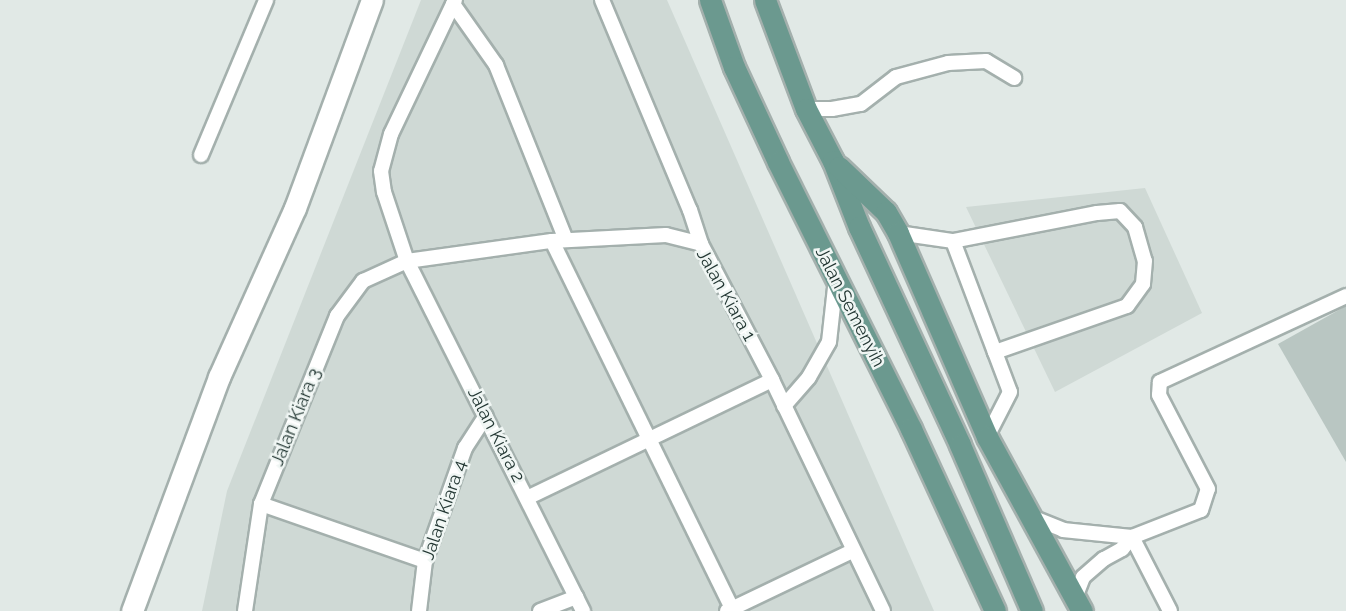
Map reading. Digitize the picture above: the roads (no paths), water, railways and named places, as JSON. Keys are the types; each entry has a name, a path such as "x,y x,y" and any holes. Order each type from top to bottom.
{"main road":[{"name":"Jalan Semenyih","path":"710,0 734,67 772,150 995,611"},
{"path":"765,0 806,109 833,161 859,227 960,445 1032,611"},
{"path":"833,161 886,212 898,233 987,437 1078,604"},
{"path":"962,539 981,611"}],"street":[{"path":"132,611 219,377 295,208 372,0"}],"lane":[{"path":"201,155 266,0"},
{"path":"602,0 690,210 701,244"},
{"path":"454,2 496,65 559,241 731,610 852,551"},
{"name":"Jalan Kiara 2","path":"454,2 391,134 381,171 384,192 407,261 580,604"},
{"path":"806,109 832,109 861,104 897,77 948,63 986,61 1014,78"},
{"path":"898,233 953,241 1120,211 1135,227 1145,261 1143,284 1127,306 995,352"},
{"name":"Jalan Kiara 1","path":"407,261 559,241 666,235 701,244 772,380 883,611"},
{"path":"953,241 1010,392 987,437"},
{"name":"Jalan Kiara 3","path":"245,611 261,504 337,316 363,281 407,261"},
{"path":"784,406 809,377 829,342 836,279"},
{"path":"1029,516 1063,530 1132,537 1201,510 1208,489 1159,395 1160,382 1346,296"},
{"path":"527,498 772,380"},
{"name":"Jalan Kiara 4","path":"419,611 425,561 465,448 486,416"},
{"path":"261,504 425,561"},
{"path":"1078,604 1083,577 1104,559 1122,549 1132,537"},
{"path":"1132,537 1170,611"},
{"path":"540,611 580,604"}]}
